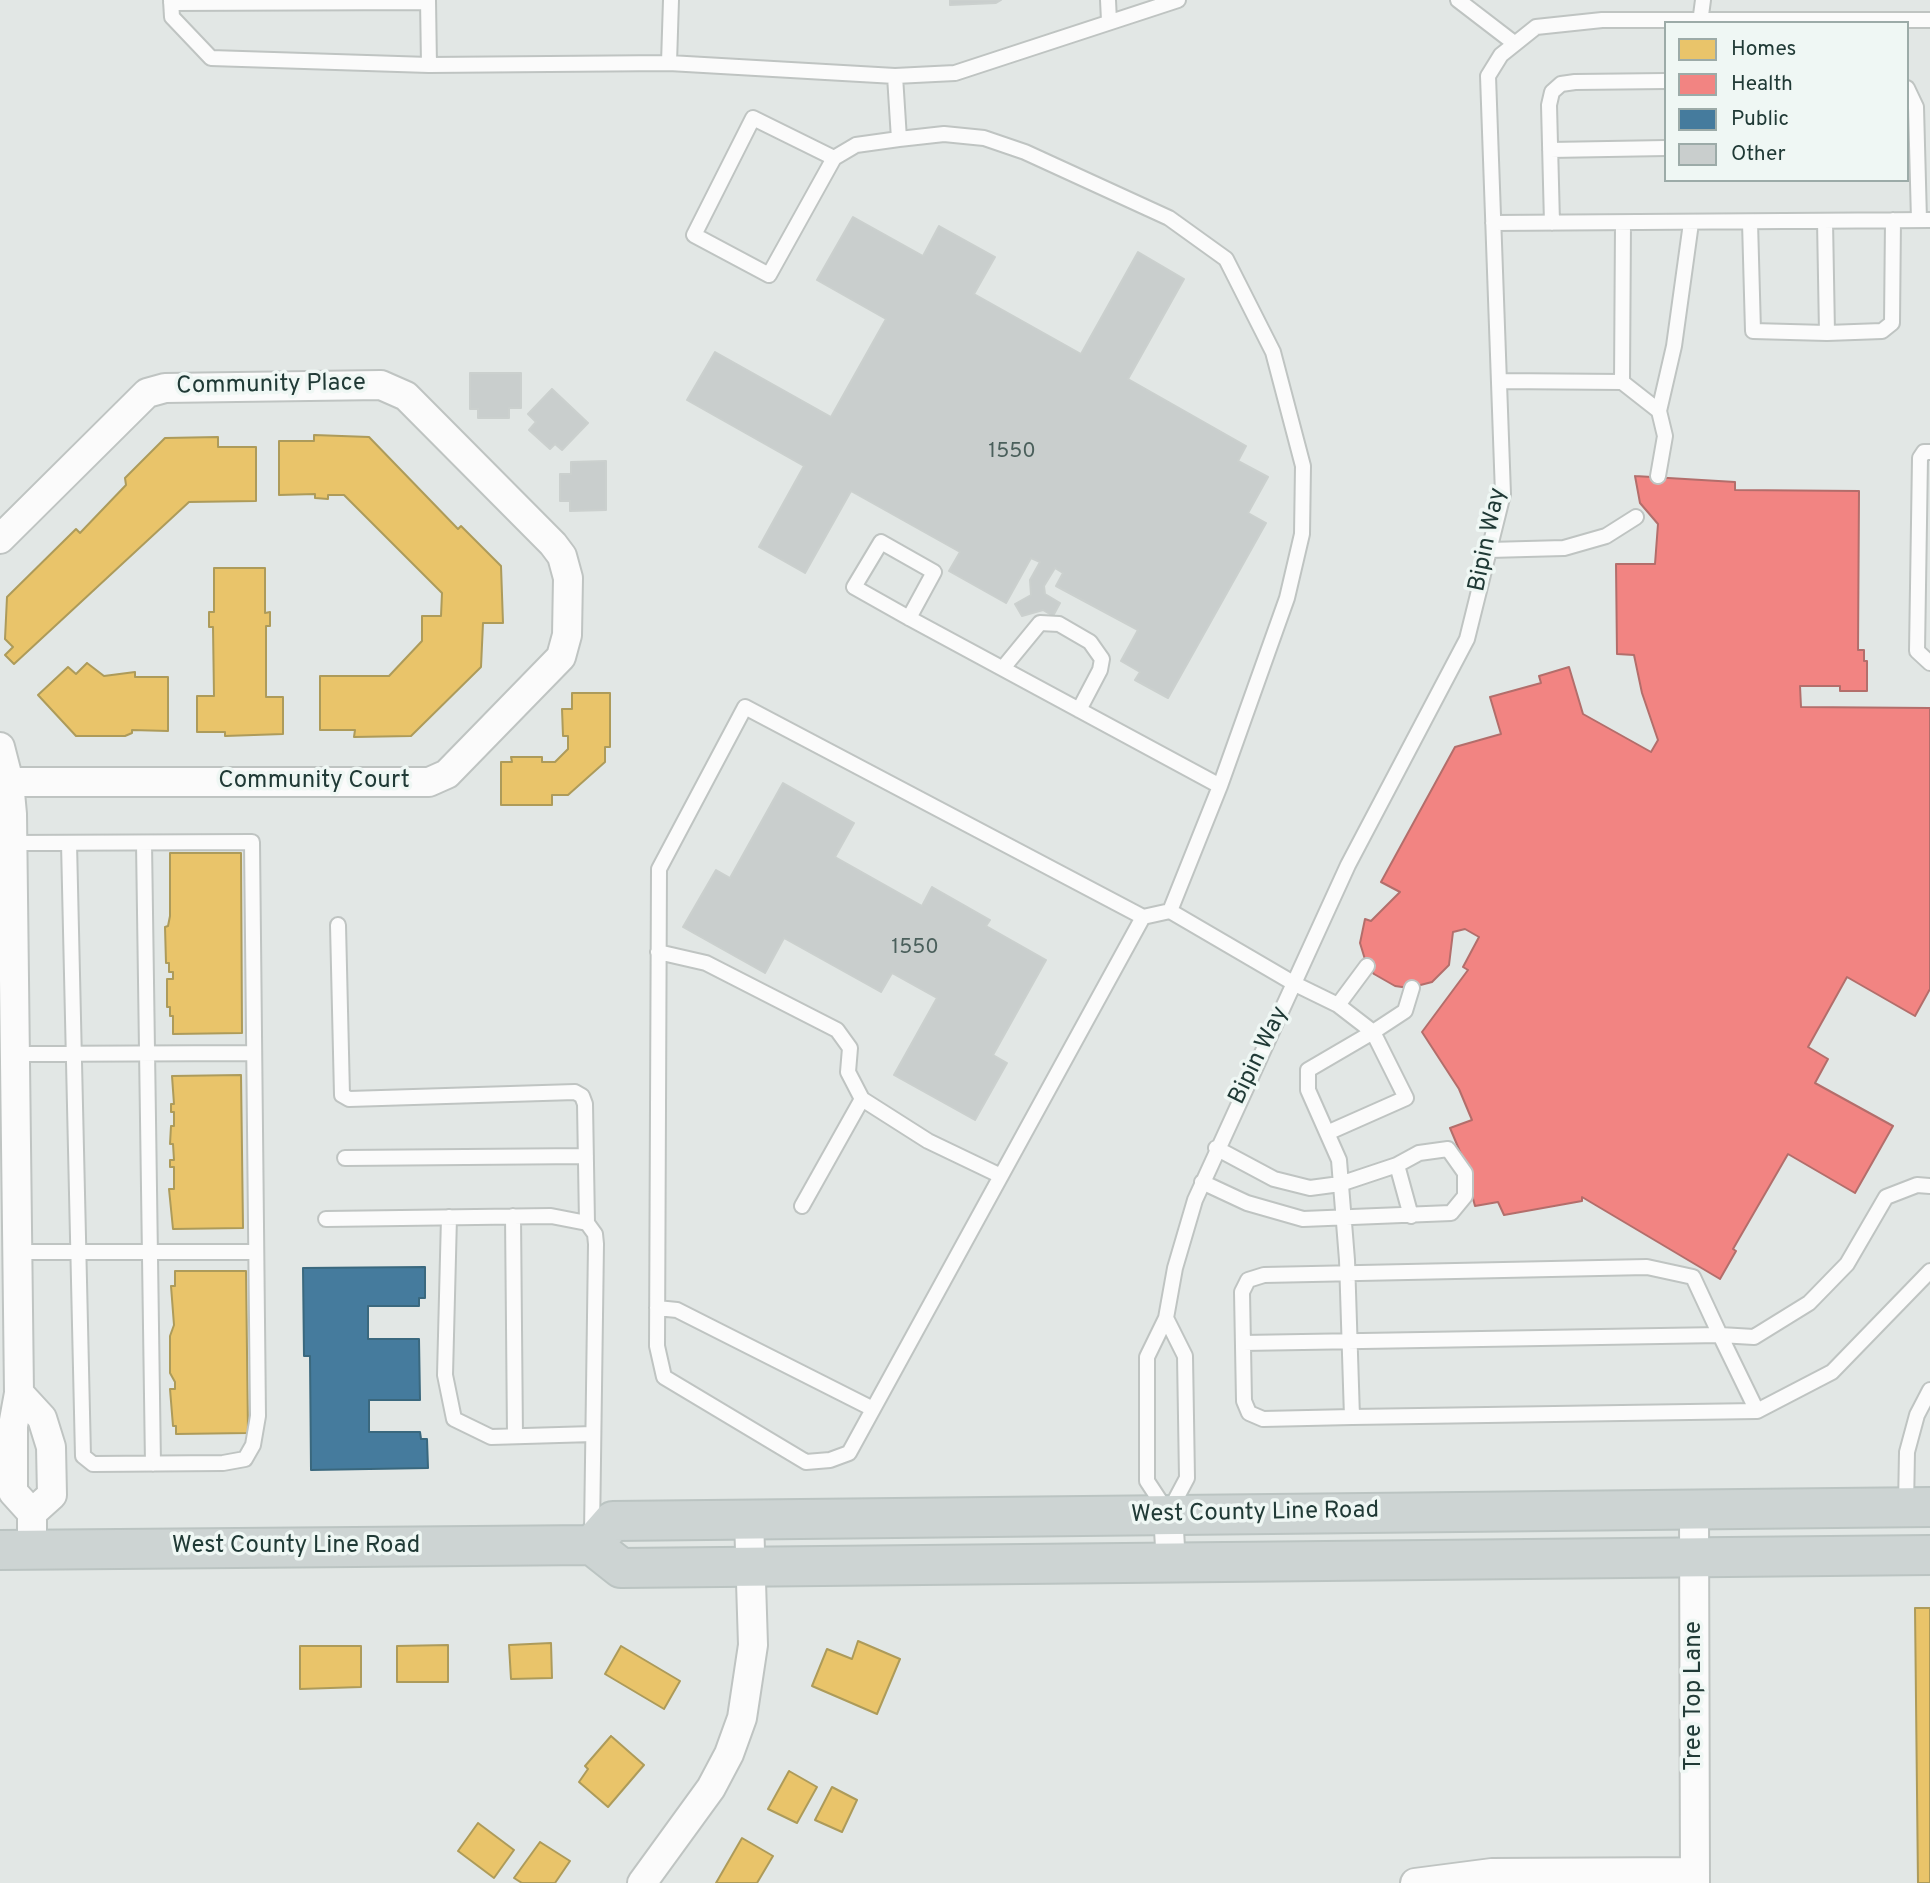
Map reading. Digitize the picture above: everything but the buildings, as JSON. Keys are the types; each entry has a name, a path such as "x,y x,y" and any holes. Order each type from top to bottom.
{"main road":[{"name":"West County Line Road","path":"592,1545 613,1521 1918,1507"},
{"name":"West County Line Road","path":"21,1537 592,1545 621,1568 1930,1555"}],"street":[{"name":"Community Place","path":"0,540 147,393 165,388 381,385 406,396 559,551 568,578 568,635 564,651"},
{"name":"Community Court","path":"9,782 429,782 447,774 553,667 564,651"},
{"path":"0,747 9,782 6,843 15,1054 8,1106 17,1252 9,1303 19,1393 13,1426 13,1492 21,1537"},
{"path":"19,1393 42,1418 51,1447 52,1495 21,1537"},
{"name":"Tree Top Lane","path":"1694,1510 1695,1878"},
{"path":"1168,1514 1171,1563"},
{"path":"642,1883 711,1788 729,1754 742,1718 753,1645 749,1519"},
{"path":"1415,1883 1492,1873 1695,1878"}],"lane":[{"path":"669,63 671,0"},
{"path":"1108,0 1109,21"},
{"path":"429,65 428,1 171,2 172,17 211,58 429,65 669,63 895,76 956,73 1178,0"},
{"path":"1458,0 1514,43"},
{"path":"1700,21 1703,0"},
{"name":"Bipin Way","path":"1168,1514 1147,1481 1147,1357 1166,1318 1183,1236 1216,1148 1295,984 1348,864 1467,639 1503,494 1488,76 1501,55 1536,26 1602,20 1930,20"},
{"path":"895,76 899,139"},
{"path":"1552,223 1549,105 1552,92 1561,84 1664,80"},
{"path":"1493,223 1924,220 1912,147 1916,107 1909,92"},
{"path":"834,158 753,118 694,235 769,275 834,158 856,145 899,139 944,134 984,138 1025,152 1169,218 1226,259 1273,352 1303,466 1302,534 1287,598 1220,786 1170,911"},
{"path":"1550,150 1664,148"},
{"path":"1751,222 1753,331 1827,332 1882,331 1892,323 1893,220"},
{"path":"1825,221 1827,332"},
{"path":"1622,382 1623,223"},
{"path":"1658,475 1664,436 1659,411 1674,346 1691,223"},
{"path":"1499,381 1622,382 1659,411"},
{"path":"1930,452 1924,452 1920,458 1917,651 1930,663"},
{"path":"1489,550 1563,548 1606,536 1636,517"},
{"path":"909,618 934,572 881,542 853,587 909,618 1220,786"},
{"path":"1003,668 1041,623 1059,624 1090,642 1102,659 1100,670 1079,710"},
{"path":"1143,917 849,1453 830,1460 806,1462 664,1377 657,1346 659,869 746,707 1143,917 1170,911 1295,984 1338,1005 1373,1032 1406,1098 1326,1133"},
{"path":"6,843 252,842 258,1416 253,1445 245,1459 93,1464 83,1457 69,843"},
{"path":"145,843 153,1464"},
{"path":"338,925 342,1095 349,1099 575,1092 582,1096 585,1104 587,1223 595,1234 596,1244 592,1545"},
{"path":"658,952 706,963 837,1030 850,1048 848,1072 862,1099 928,1141 1001,1176"},
{"path":"1338,1005 1367,966"},
{"path":"1352,1417 1347,1274 1339,1160 1308,1090 1308,1070 1405,1011 1412,988"},
{"path":"15,1054 149,1056 253,1053"},
{"path":"802,1206 862,1099"},
{"path":"1202,1182 1247,1203 1303,1219 1451,1213 1465,1196 1465,1173 1448,1149 1419,1153 1397,1165 1340,1184 1310,1188 1274,1179 1216,1148"},
{"path":"345,1158 586,1156"},
{"path":"1397,1165 1411,1216"},
{"path":"1243,1343 1720,1335 1754,1337 1809,1303 1847,1264 1886,1197 1917,1185 1930,1186"},
{"path":"513,1216 515,1436"},
{"path":"326,1219 551,1216 587,1223"},
{"path":"449,1217 445,1376 454,1419 491,1437 593,1434"},
{"path":"17,1252 255,1252"},
{"path":"1757,1411 1693,1277 1647,1267 1264,1275 1248,1280 1241,1292 1244,1401 1249,1413 1263,1419 1757,1411 1832,1372 1930,1271"},
{"path":"657,1308 677,1310 873,1409"},
{"path":"1166,1318 1185,1356 1187,1478 1168,1514"},
{"path":"1918,1507 1907,1452 1916,1415 1930,1390"}]}
